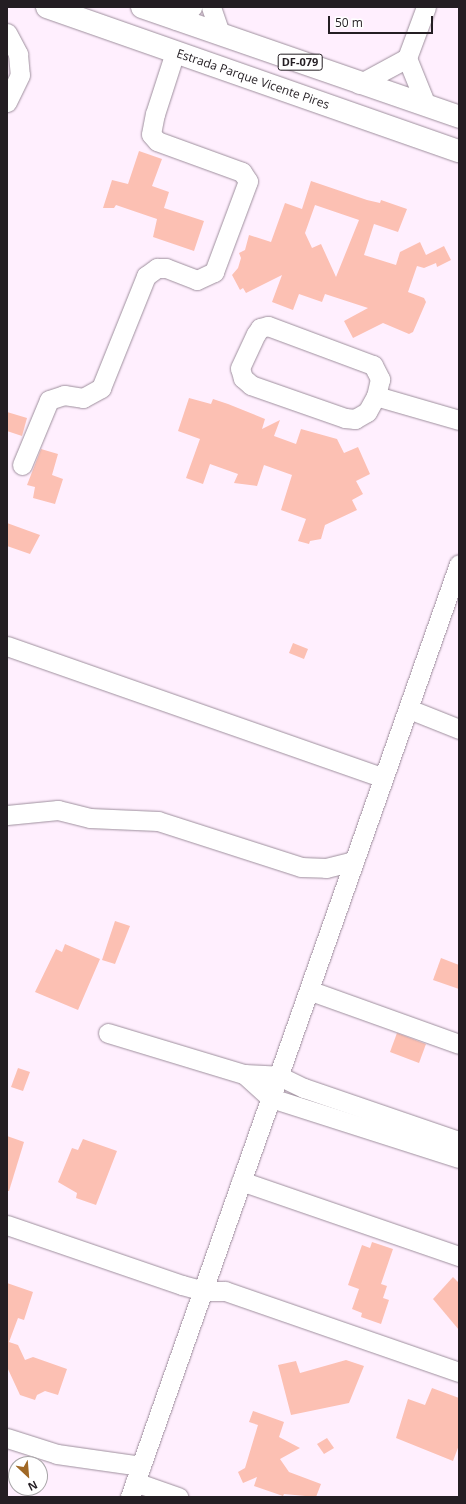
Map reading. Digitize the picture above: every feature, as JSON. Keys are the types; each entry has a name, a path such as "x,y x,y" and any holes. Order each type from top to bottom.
{"main road":[{"name":"Estrada Parque Vicente Pires","path":"47,7 459,151"},
{"name":"DF-079","path":"142,7 184,13 220,33 359,84 459,117"}],"street":[{"path":"211,7 220,33"},
{"path":"359,84 407,58 426,7"},
{"path":"7,33 18,54 20,75 7,102"},
{"path":"22,465 49,400 64,395 83,398 101,388 146,276 157,268 166,268 197,280 214,272 248,181 242,172 157,141 152,134 175,52"},
{"path":"407,58 426,105"},
{"path":"276,326 373,365 380,379 376,396 362,416 345,418 251,384 243,378 240,368 260,328 276,326"},
{"path":"376,396 459,420"},
{"path":"136,1482 204,1291 241,1181 311,991 354,861 459,564"},
{"path":"7,646 383,778"},
{"path":"409,709 459,729"},
{"path":"7,815 58,810 90,818 158,821 301,867 326,868 354,861"},
{"path":"311,991 459,1044"},
{"path":"108,1033 244,1074 279,1076 304,1088 425,1138 459,1158"},
{"path":"244,1074 271,1098 425,1138 459,1140"},
{"path":"241,1181 459,1256"},
{"path":"7,1225 204,1291 225,1291 459,1372"},
{"path":"7,1438 178,1497"}],"building":[{"path":"139,151 162,159 152,186 169,192 164,208 204,221 194,251 153,237 157,219 116,205 114,208 103,208 112,180 128,184"},
{"path":"311,181 367,200 380,203 381,200 407,209 398,232 374,224 364,255 396,265 400,252 420,242 426,255 444,246 451,260 437,267 436,263 424,268 417,266 408,292 424,298 426,302 413,332 409,334 383,323 353,338 344,321 368,308 325,294 322,302 299,294 293,310 272,302 282,275 246,293 243,288 240,290 232,275 238,268 241,258 239,253 245,250 249,235 271,242 285,203 302,209","holes":["315,205 359,220 336,277 321,244 312,248 305,233"]},
{"path":"189,398 211,404 213,399 265,419 262,429 280,420 274,436 296,444 301,429 337,439 344,453 358,447 370,474 356,481 363,494 352,500 357,510 325,525 321,539 310,541 309,544 298,541 306,519 281,510 292,475 264,465 257,486 234,483 238,474 210,464 203,484 186,478 200,439 178,431"},
{"path":"7,412 27,418 22,436 7,431"},
{"path":"41,449 58,454 52,475 63,479 55,504 33,498 35,487 27,485"},
{"path":"7,523 40,535 30,554 7,546"},
{"path":"293,643 308,649 304,659 289,653"},
{"path":"115,921 130,926 115,964 102,960"},
{"path":"65,944 100,959 78,1010 35,992 56,949 62,952"},
{"path":"441,958 459,965 459,989 433,980"},
{"path":"397,1033 426,1044 419,1063 390,1052"},
{"path":"18,1068 30,1072 23,1091 11,1087"},
{"path":"7,1136 24,1142 9,1191 7,1191"},
{"path":"83,1139 117,1151 96,1205 76,1198 77,1193 58,1182 72,1148 78,1150"},
{"path":"372,1242 393,1249 381,1284 387,1286 383,1298 389,1300 381,1324 361,1317 362,1313 352,1309 359,1289 348,1285 362,1245 370,1248"},
{"path":"453,1277 459,1283 459,1330 433,1299"},
{"path":"7,1283 33,1292 24,1320 18,1318 9,1342 18,1345 25,1360 33,1357 67,1369 58,1395 45,1391 37,1395 35,1400 20,1395 7,1367"},
{"path":"346,1360 364,1366 349,1403 291,1415 278,1365 296,1361 300,1373"},
{"path":"432,1388 459,1398 459,1445 453,1461 396,1438 408,1399 425,1405"},
{"path":"253,1411 284,1422 279,1437 300,1448 280,1459 289,1472 321,1484 316,1497 284,1494 283,1496 254,1486 257,1477 243,1483 238,1472 245,1468 258,1425 249,1422"},
{"path":"327,1438 334,1448 324,1454 317,1444"}]}
